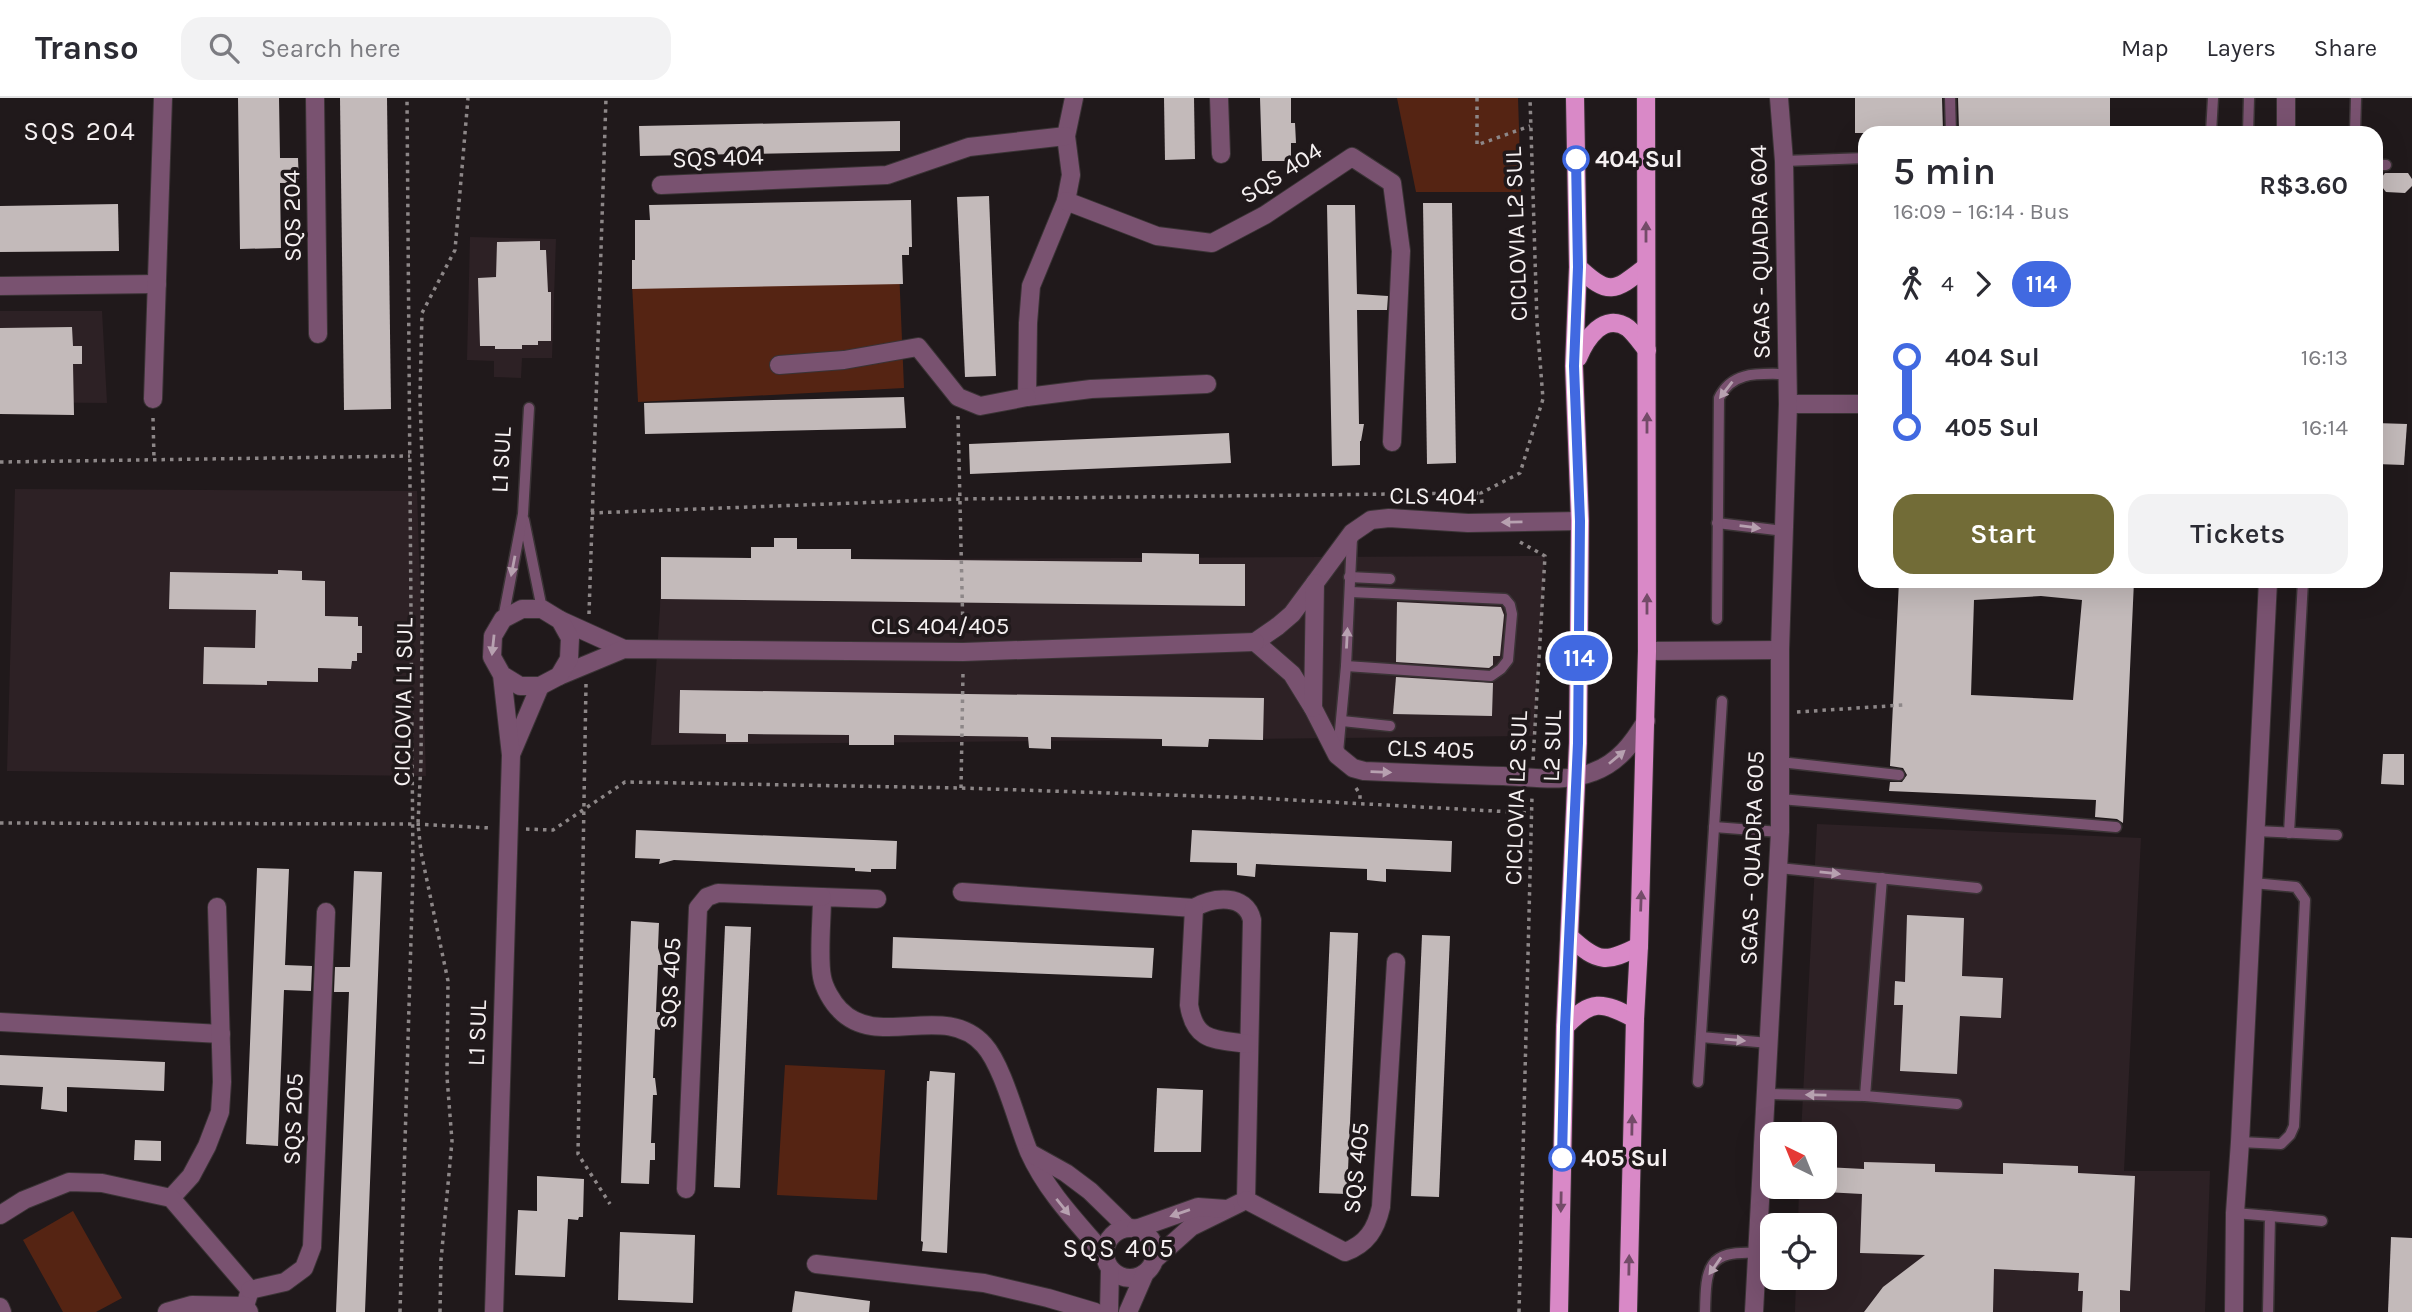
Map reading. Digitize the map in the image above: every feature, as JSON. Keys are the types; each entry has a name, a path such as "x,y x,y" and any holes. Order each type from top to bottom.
{"main road":[{"name":"L2 SUL","path":"1559,1312 1565,1027 1576,777 1580,521 1574,366 1578,267 1575,98"},
{"path":"1628,1312 1634,1018 1646,721 1646,98"},
{"path":"1578,267 1601,287 1612,288 1623,285 1646,267"},
{"path":"1574,366 1585,342 1593,331 1603,325 1616,323 1627,327 1647,350"},
{"path":"1571,938 1594,957 1604,959 1619,957 1639,946"},
{"path":"1565,1027 1590,1006 1616,1009 1634,1018"}],"street":[{"path":"153,399 163,98"},
{"name":"SQS 204","path":"315,98 318,334"},
{"path":"1027,397 1031,286 1066,201 1071,176 1066,136 1074,98"},
{"name":"SQS 404","path":"1219,98 1221,154"},
{"name":"SGAS - QUADRA 604","path":"1779,98 1784,161 1788,404"},
{"path":"2286,98 2286,126"},
{"name":"SQS 404","path":"661,185 887,175 969,147 1066,136"},
{"name":"SQS 404","path":"1066,201 1157,236 1212,243 1265,215 1352,157 1392,183 1401,251 1392,442"},
{"path":"0,286 157,284"},
{"path":"779,365 844,360 918,347 958,397 980,407 1027,397 1091,389 1207,384"},
{"path":"1788,404 1858,404"},
{"name":"SGAS - QUADRA 605","path":"1754,1312 1779,868 1780,650 1788,404"},
{"name":"CLS 404","path":"1255,642 1292,614 1315,579 1352,533 1371,520 1580,521"},
{"path":"1313,708 1315,579"},
{"path":"2234,1312 2235,1213 2269,588"},
{"path":"522,609 542,609 560,620 570,638 569,659 559,676 540,686 520,686 502,675 492,657 493,636 503,619 522,609"},
{"name":"CLS 404/405","path":"560,620 624,649"},
{"path":"1255,642 1292,674 1337,755"},
{"name":"CLS 404/405","path":"559,676 624,649 963,652 1255,642"},
{"path":"1647,651 1780,650"},
{"name":"L1 SUL","path":"494,1312 511,755 502,675"},
{"name":"L1 SUL","path":"511,755 540,686"},
{"name":"CLS 405","path":"1337,755 1353,768 1364,771 1576,777 1595,772 1618,758 1646,721"},
{"path":"822,897 822,978 833,1002 858,1024 872,1027 932,1024 957,1028 984,1045 995,1064 1030,1153 1049,1189 1107,1262 1123,1277 1131,1278 1150,1266 1191,1227 1246,1200 1252,920 1250,911 1240,901 1213,899 1194,908 962,892"},
{"name":"SQS 405","path":"686,1189 698,908 707,897 718,893 877,899"},
{"path":"171,1199 191,1176 207,1146 220,1112 221,1034 217,907"},
{"path":"1194,908 1189,1005 1191,1019 1198,1031 1207,1037 1248,1044"},
{"name":"SQS 205","path":"167,1312 192,1305 248,1303 304,1268 312,1247 326,912"},
{"name":"SQS 405","path":"1246,1200 1345,1252 1359,1247 1370,1235 1378,1222 1381,1207 1396,962"},
{"path":"0,1022 221,1034"},
{"path":"1030,1153 1066,1173 1132,1228 1143,1232 1153,1244 1150,1266 1128,1312"},
{"path":"0,1215 24,1200 69,1182 102,1183 171,1199 248,1303"},
{"path":"1109,1312 1108,1240 1120,1230 1198,1207 1226,1209"},
{"path":"816,1264 984,1283 1095,1312"},
{"path":"0,1307 2,1312"}],"lane":[{"path":"1950,98 1951,126"},
{"path":"2211,126 2213,98"},
{"path":"2248,126 2249,98"},
{"path":"2355,126 2356,98"},
{"path":"1784,161 1858,158"},
{"path":"1717,619 1719,397 1728,384 1750,373 1787,374"},
{"name":"L1 SUL","path":"503,619 523,514 529,408"},
{"name":"L1 SUL","path":"523,514 542,609"},
{"path":"1717,523 1784,531"},
{"path":"1337,755 1346,666 1352,533"},
{"path":"1349,577 1390,579"},
{"path":"2289,833 2304,588"},
{"path":"1346,666 1491,676 1508,660 1512,614 1505,599 1350,592"},
{"path":"1698,1082 1722,701"},
{"path":"1342,721 1390,726"},
{"path":"1780,762 1899,775"},
{"path":"1780,799 2116,827"},
{"path":"1714,827 1780,832"},
{"path":"2256,831 2337,835"},
{"path":"1779,868 1977,888"},
{"path":"1865,1096 1882,878"},
{"path":"2240,1142 2281,1144 2294,1126 2305,900 2296,887 2253,883"},
{"path":"1701,1037 1769,1043"},
{"path":"1766,1094 1865,1096 1957,1104"},
{"path":"2235,1213 2322,1221"},
{"path":"2268,1312 2270,1216"},
{"path":"1705,1312 1708,1273 1714,1262 1723,1255 1735,1252 1757,1253"}],"path":[{"path":"400,1312 416,824 407,98"},
{"name":"CICLOVIA L1 SUL","path":"440,1312 441,1260 452,1141 447,1077 448,981 416,824 421,761 423,529 420,397 422,313 455,250 468,98"},
{"path":"1477,98 1477,145 1530,125"},
{"name":"CICLOVIA L2 SUL","path":"1481,493 1520,473 1543,399 1537,322 1530,98"},
{"path":"958,397 963,652 961,788"},
{"path":"153,399 154,459"},
{"path":"0,461 410,456"},
{"path":"591,513 960,499 1481,493 1484,522"},
{"name":"CICLOVIA L2 SUL","path":"1515,539 1545,556 1532,777 1519,1312"},
{"path":"1780,713 1903,705"},
{"path":"0,823 416,824 553,830 625,782 961,788 1283,799 1531,813"}],"shaded area":[{"path":"1397,98 1518,98 1521,192 1416,192"},
{"path":"470,237 556,239 552,358 522,358 521,378 494,377 494,361 467,360"},
{"path":"899,269 904,388 638,402 632,283"},
{"path":"0,311 102,311 107,403 0,402"},
{"path":"15,489 417,491 426,776 7,771"},
{"path":"1545,556 1534,736 651,745 661,560"},
{"path":"1817,824 2141,838 2124,1171 2210,1171 2205,1312 1795,1312 1796,1290 1837,1290 1837,1213 1798,1213 1799,1199 1838,1199 1838,1122 1802,1122"},
{"path":"785,1065 885,1070 877,1200 777,1195"},
{"path":"73,1211 122,1298 96,1312 63,1312 23,1240"}],"building":[{"path":"238,98 279,98 280,158 298,158 299,183 280,183 281,248 240,249"},
{"path":"340,98 387,98 391,409 344,410"},
{"path":"1164,98 1194,98 1195,159 1165,160"},
{"path":"1260,98 1291,98 1291,123 1295,123 1296,143 1291,143 1291,161 1262,161"},
{"path":"1855,98 1942,98 1943,126 1858,126 1858,133 1855,133"},
{"path":"1958,98 2110,98 2110,126 1959,126"},
{"path":"900,121 900,151 640,156 639,126"},
{"path":"2385,173 2408,173 2412,186 2405,193 2386,192 2383,188"},
{"path":"989,196 996,376 965,377 957,197"},
{"path":"911,200 912,247 909,247 909,255 902,255 903,284 632,289 635,220 650,220 649,205"},
{"path":"1423,203 1452,203 1456,463 1427,464"},
{"path":"118,204 119,251 0,252 0,206"},
{"path":"1327,205 1355,205 1357,294 1388,296 1387,310 1357,310 1359,424 1364,424 1360,441 1360,465 1332,466"},
{"path":"540,241 540,250 546,250 548,292 551,292 551,341 538,341 538,345 522,345 522,349 480,346 478,278 496,277 497,242"},
{"path":"72,327 73,346 82,346 82,364 73,364 74,415 0,414 0,328"},
{"path":"904,397 906,428 645,434 644,403"},
{"path":"2383,423 2407,424 2404,465 2383,464"},
{"path":"1229,433 1231,463 970,474 969,444"},
{"path":"774,538 797,538 797,549 851,549 851,559 1142,562 1142,553 1199,554 1199,564 1245,564 1245,606 661,599 661,557 751,558 751,547 774,547"},
{"path":"278,570 302,571 302,580 325,581 325,616 358,617 358,626 362,626 362,653 357,653 357,661 352,661 351,669 318,668 318,682 267,681 267,685 203,684 204,647 255,648 256,610 169,609 170,572 278,574"},
{"path":"1899,588 2134,588 2123,823 2117,819 2095,817 2096,800 1889,791 1890,782 1902,782 1907,775 1903,768 1890,766","holes":["2041,596 2082,600 2073,700 1971,695 1974,600"]},
{"path":"1397,602 1501,607 1504,615 1500,656 1493,656 1493,665 1489,668 1396,662"},
{"path":"1396,677 1493,683 1492,716 1393,714"},
{"path":"680,690 1264,698 1263,740 1209,739 1208,747 1162,746 1162,739 1051,737 1051,749 1029,748 1028,737 894,735 894,745 849,745 849,735 748,734 748,742 726,742 726,734 679,733"},
{"path":"2383,754 2404,754 2404,785 2381,784"},
{"path":"636,830 897,841 896,869 871,869 871,872 855,871 855,868 674,860 659,864 660,859 635,858"},
{"path":"1192,830 1452,841 1451,872 1386,869 1386,882 1367,880 1367,869 1256,864 1255,877 1237,875 1237,863 1190,862"},
{"path":"257,868 289,869 285,965 312,966 311,991 284,990 278,1146 246,1144"},
{"path":"354,871 382,872 365,1312 336,1312 349,992 334,992 335,967 350,967"},
{"path":"1907,915 1964,918 1962,976 2003,978 2001,1018 1960,1016 1957,1074 1900,1071 1903,1005 1894,1005 1895,981 1905,982"},
{"path":"631,921 659,923 658,948 663,965 658,965 656,1012 660,1012 660,1030 655,1029 653,1078 657,1095 653,1095 651,1143 655,1143 655,1160 650,1160 649,1184 621,1183"},
{"path":"725,926 751,927 740,1188 714,1187"},
{"path":"1330,932 1358,933 1347,1194 1319,1193"},
{"path":"1422,935 1450,936 1439,1197 1411,1196"},
{"path":"893,937 1154,948 1152,978 892,968"},
{"path":"0,1055 165,1062 164,1091 67,1087 67,1112 41,1109 43,1087 0,1085"},
{"path":"930,1071 955,1073 947,1253 922,1251 921,1241 927,1081"},
{"path":"1157,1088 1203,1090 1201,1152 1154,1152"},
{"path":"135,1140 161,1141 161,1161 134,1160"},
{"path":"1864,1162 1935,1164 1935,1172 2003,1174 2003,1163 2078,1166 2078,1173 2135,1176 2130,1291 2120,1290 2120,1312 2082,1312 2083,1291 2078,1291 2079,1273 1994,1269 1993,1312 1864,1312 1883,1287 1925,1255 1860,1253 1862,1194 1838,1193 1838,1168 1864,1169"},
{"path":"537,1176 584,1179 583,1217 578,1220 568,1219 565,1277 515,1275 518,1210 537,1211"},
{"path":"620,1232 695,1235 693,1303 618,1300"},
{"path":"2391,1237 2412,1238 2412,1312 2388,1312"},
{"path":"795,1291 870,1301 869,1312 792,1312"}],"bus line":[{"name":"114","path":"1562,1158 1578,743 1580,521 1574,366 1578,267 1576,159"}],"place":[{"name":"404 Sul","path":"1576,159"},
{"name":"405 Sul","path":"1562,1158"}],"district":[{"name":"SQS 204","path":"80,131"},
{"name":"SQS 405","path":"1119,1248"}]}
